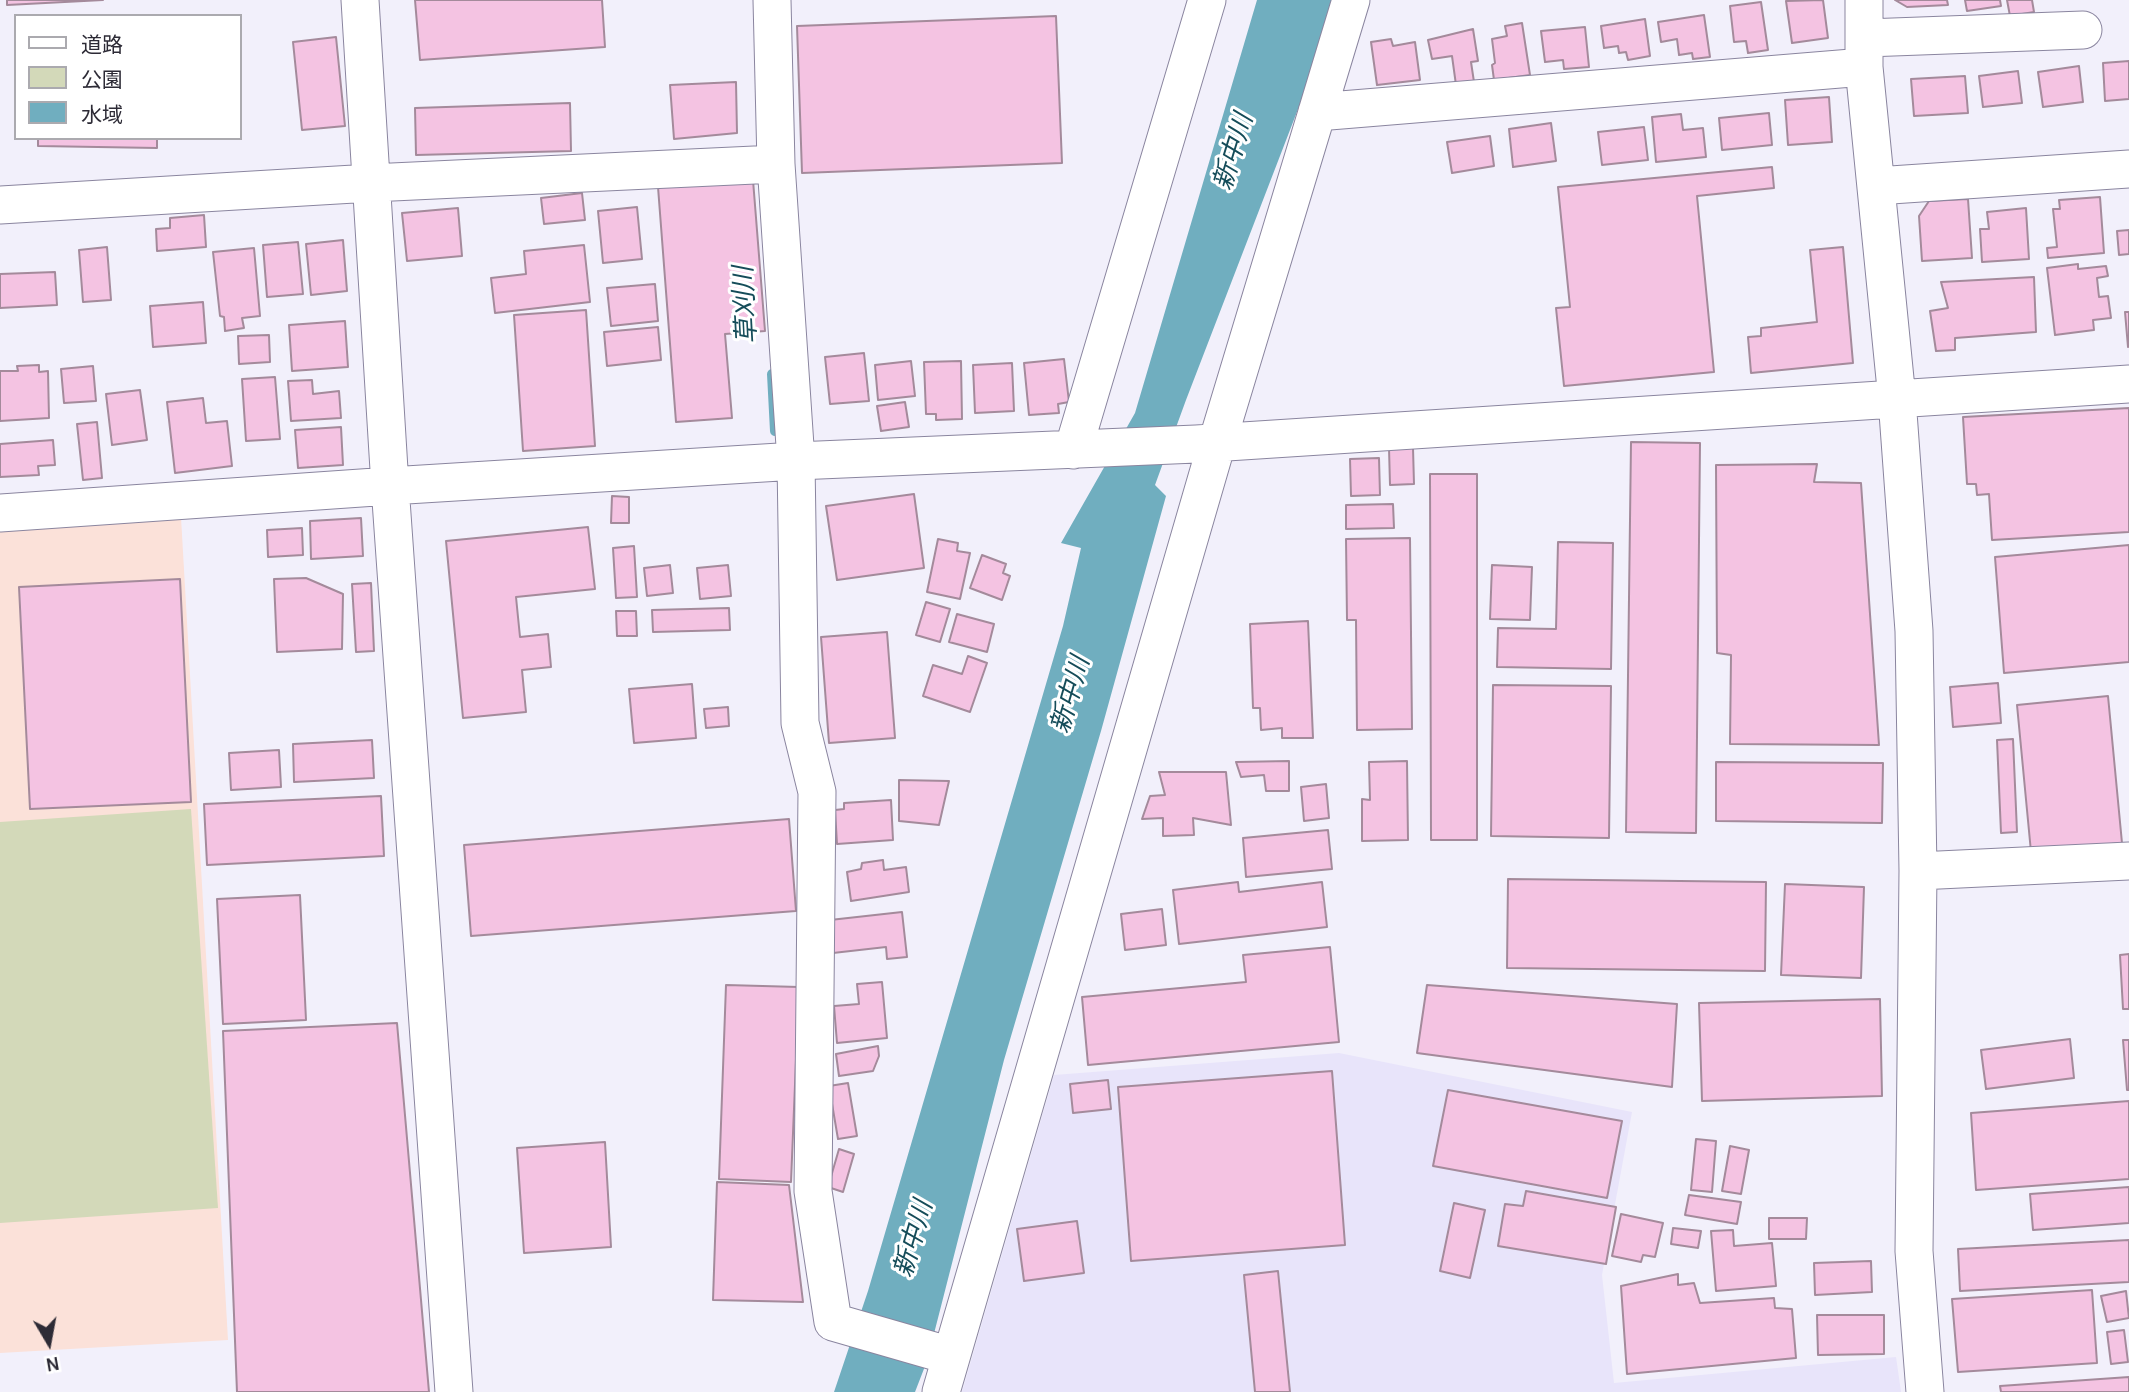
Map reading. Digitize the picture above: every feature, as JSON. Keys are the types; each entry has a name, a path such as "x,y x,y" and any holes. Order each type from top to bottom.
{"street":[{"path":"360,0 390,486 454,1392"},
{"path":"772,0 776,164 796,461 800,723 817,792 813,1191 833,1322 951,1356"},
{"path":"1073,450 1206,0"},
{"path":"941,1392 1206,444 1317,112 1351,0"},
{"path":"1864,0 1865,52 1897,399 1914,631 1918,871 1914,1251 1925,1392"},
{"path":"1317,112 2083,30"},
{"path":"0,205 371,183 776,164"},
{"path":"1876,186 2129,169"},
{"path":"0,513 796,461 1206,444 2129,384"},
{"path":"1918,871 2129,861"}],"shaded area":[{"path":"181,517 228,1340 0,1353 0,530"},
{"path":"1339,1053 1632,1112 1602,1275 1614,1383 1896,1357 1901,1392 962,1392 1054,1075"}],"green space":[{"path":"191,809 218,1208 0,1223 0,822"}],"water":[{"name":"新中川","path":"1257,0 1332,0 1310,78 1155,485 1166,496 1101,731 1004,1060 927,1361 915,1392 834,1392 868,1291 1063,626 1081,548 1061,543 1135,413"}],"building":[{"path":"7,0 103,0 7,5"},
{"path":"415,0 602,0 605,47 420,60"},
{"path":"1823,0 1828,38 1792,43 1786,1"},
{"path":"1895,0 1947,0 1948,5 1907,7"},
{"path":"1965,0 2000,0 2001,6 1967,11"},
{"path":"2007,0 2032,0 2034,12 2010,16"},
{"path":"1761,2 1768,50 1748,53 1746,41 1734,42 1730,6"},
{"path":"1704,15 1710,57 1693,59 1692,53 1679,55 1677,39 1661,42 1658,22"},
{"path":"1056,16 1062,163 802,173 797,26"},
{"path":"1645,19 1650,56 1628,60 1626,52 1619,53 1618,46 1604,48 1601,26"},
{"path":"1522,23 1530,75 1494,80 1492,39 1507,36 1505,26"},
{"path":"1585,27 1589,67 1564,69 1563,60 1545,62 1541,31"},
{"path":"1473,29 1478,61 1471,62 1474,82 1456,85 1452,56 1432,59 1428,40"},
{"path":"336,37 345,126 302,130 293,42"},
{"path":"1391,39 1393,46 1415,42 1420,80 1377,85 1371,42"},
{"path":"2129,61 2129,99 2105,101 2103,63"},
{"path":"2079,66 2083,102 2043,107 2038,72"},
{"path":"2018,71 2022,103 1983,107 1979,76"},
{"path":"1965,76 1968,113 1914,116 1911,79"},
{"path":"736,82 737,133 674,139 670,85"},
{"path":"1829,97 1832,142 1788,145 1785,100"},
{"path":"570,103 571,151 416,155 415,108"},
{"path":"1769,113 1772,145 1722,150 1719,118"},
{"path":"1681,114 1683,130 1703,128 1706,157 1656,162 1652,117"},
{"path":"1551,123 1556,161 1513,167 1509,129"},
{"path":"1644,127 1648,160 1602,165 1598,132"},
{"path":"1490,136 1494,166 1452,173 1447,142"},
{"path":"38,140 157,140 157,148 38,146"},
{"path":"1772,167 1774,188 1697,196 1714,372 1564,386 1556,308 1570,307 1558,187"},
{"path":"753,180 765,331 725,334 732,418 676,422 658,187"},
{"path":"582,193 585,220 544,224 541,198"},
{"path":"2100,197 2104,253 2048,258 2047,248 2057,247 2053,209 2060,209 2059,200"},
{"path":"1968,199 1972,258 1922,261 1919,216 1929,201"},
{"path":"637,207 642,259 603,263 598,211"},
{"path":"458,208 462,256 407,261 402,213"},
{"path":"2026,208 2029,259 1982,262 1980,229 1989,229 1987,212"},
{"path":"204,215 206,247 157,251 156,229 170,228 170,218"},
{"path":"2129,230 2129,254 2119,255 2117,231"},
{"path":"343,240 347,291 311,295 306,244"},
{"path":"298,242 303,294 267,297 263,245"},
{"path":"584,245 590,302 495,313 491,278 526,274 524,251"},
{"path":"107,247 111,300 83,302 79,250"},
{"path":"1843,247 1853,363 1751,373 1748,337 1761,336 1761,328 1817,322 1810,250"},
{"path":"254,248 260,316 242,318 244,328 225,331 224,317 220,316 213,252"},
{"path":"2078,264 2078,269 2106,266 2108,276 2097,278 2099,297 2108,296 2111,318 2093,320 2094,330 2055,335 2047,268"},
{"path":"55,272 57,305 0,308 0,274"},
{"path":"2034,277 2036,332 1955,338 1955,350 1936,351 1930,311 1948,308 1941,282"},
{"path":"655,284 658,321 611,326 607,288"},
{"path":"203,302 206,343 153,347 150,306"},
{"path":"586,310 595,446 523,451 514,315"},
{"path":"2125,312 2129,312 2128,347"},
{"path":"345,321 348,367 292,371 289,325"},
{"path":"658,327 661,360 607,366 604,332"},
{"path":"269,335 270,362 239,364 238,336"},
{"path":"864,353 869,401 830,404 825,357"},
{"path":"1064,359 1069,402 1058,404 1059,413 1029,415 1024,363"},
{"path":"911,361 915,396 878,400 875,365"},
{"path":"961,361 962,419 936,420 936,414 926,414 924,362"},
{"path":"1012,363 1014,411 975,413 973,365"},
{"path":"39,365 39,372 48,371 49,418 0,421 0,371 18,371 17,366"},
{"path":"93,366 96,401 64,403 61,369"},
{"path":"275,377 280,439 246,441 242,379"},
{"path":"312,380 313,394 339,391 341,418 291,421 288,381"},
{"path":"140,390 147,440 112,445 106,394"},
{"path":"203,398 206,423 227,421 232,466 175,473 167,402"},
{"path":"905,402 909,427 881,431 877,406"},
{"path":"2129,408 2129,532 1992,540 1989,494 1977,495 1976,484 1967,484 1963,417"},
{"path":"97,422 102,478 83,480 77,424"},
{"path":"341,427 343,465 298,468 295,430"},
{"path":"53,440 55,465 38,466 39,475 0,477 0,444"},
{"path":"1631,442 1700,443 1696,833 1626,832"},
{"path":"1389,448 1413,448 1414,484 1390,485"},
{"path":"1379,458 1380,495 1351,496 1350,459"},
{"path":"1817,464 1814,482 1861,483 1879,745 1730,744 1731,655 1717,653 1716,465"},
{"path":"1430,474 1477,474 1477,840 1431,840"},
{"path":"914,494 924,568 837,580 826,506"},
{"path":"612,496 629,497 629,523 611,523"},
{"path":"1393,504 1394,528 1346,529 1346,505"},
{"path":"361,518 363,556 311,559 310,521"},
{"path":"588,527 595,589 516,597 520,637 548,634 551,667 522,670 526,712 463,718 446,541"},
{"path":"302,528 303,555 268,557 267,530"},
{"path":"1410,538 1412,729 1357,730 1356,620 1347,620 1346,539"},
{"path":"938,539 958,543 957,551 970,553 960,599 927,592"},
{"path":"1558,542 1613,543 1611,669 1497,667 1498,628 1556,629"},
{"path":"2129,545 2129,662 2004,673 1995,557"},
{"path":"634,546 637,597 616,598 613,548"},
{"path":"982,555 1006,564 1003,573 1010,576 1002,600 970,588"},
{"path":"670,565 673,593 647,596 644,568"},
{"path":"728,565 731,596 700,599 697,568"},
{"path":"1492,565 1532,567 1530,620 1490,619"},
{"path":"306,578 343,594 342,649 277,652 274,579"},
{"path":"180,579 191,802 30,809 19,587"},
{"path":"371,583 374,651 356,652 352,584"},
{"path":"926,602 950,609 940,642 916,635"},
{"path":"729,608 730,630 653,632 652,610"},
{"path":"616,611 636,611 637,636 617,636"},
{"path":"957,614 994,624 987,652 949,642"},
{"path":"1308,621 1313,738 1282,738 1282,728 1261,730 1260,708 1253,708 1250,624"},
{"path":"887,632 895,738 829,743 821,637"},
{"path":"968,656 987,663 970,712 923,696 933,665 962,674"},
{"path":"1998,683 2001,723 1953,727 1950,687"},
{"path":"692,684 696,738 634,743 629,689"},
{"path":"1493,685 1611,686 1609,838 1491,836"},
{"path":"2108,696 2122,843 2031,852 2017,705"},
{"path":"728,707 729,726 706,728 704,709"},
{"path":"2013,739 2017,832 2001,833 1997,740"},
{"path":"372,740 374,778 294,782 293,744"},
{"path":"279,750 281,787 231,790 229,753"},
{"path":"1289,761 1289,791 1266,791 1264,775 1241,777 1236,762"},
{"path":"1407,761 1408,840 1362,841 1362,799 1370,800 1369,762"},
{"path":"1716,762 1883,763 1882,823 1716,821"},
{"path":"1159,772 1226,772 1231,825 1193,818 1194,835 1163,836 1163,818 1142,819 1150,796 1165,795"},
{"path":"899,780 949,781 939,825 899,821"},
{"path":"1326,784 1329,818 1304,821 1301,787"},
{"path":"381,796 384,856 207,865 204,804"},
{"path":"891,800 893,840 837,844 835,810 844,809 844,803"},
{"path":"789,819 796,911 471,936 464,845"},
{"path":"1328,830 1332,869 1246,877 1243,838"},
{"path":"883,860 884,870 906,867 909,892 851,901 847,872 861,869 862,863"},
{"path":"1508,879 1766,882 1765,971 1507,968"},
{"path":"1238,882 1239,892 1322,882 1327,927 1179,944 1173,890"},
{"path":"1785,884 1864,887 1861,978 1781,975"},
{"path":"300,895 306,1020 223,1024 217,899"},
{"path":"1162,909 1166,945 1125,950 1121,914"},
{"path":"902,912 907,957 887,959 886,947 833,953 830,920"},
{"path":"1330,947 1339,1042 1088,1065 1082,997 1246,982 1243,955"},
{"path":"2129,954 2129,1009 2123,1009 2120,955"},
{"path":"882,982 887,1038 837,1043 834,1006 859,1004 857,984"},
{"path":"726,985 799,987 791,1182 719,1179"},
{"path":"1427,985 1677,1004 1672,1087 1417,1053"},
{"path":"1880,999 1882,1096 1702,1101 1699,1003"},
{"path":"397,1023 429,1392 237,1392 223,1031"},
{"path":"2070,1039 2074,1078 1986,1089 1981,1050"},
{"path":"2123,1040 2129,1040 2129,1090 2127,1090"},
{"path":"878,1046 879,1056 873,1071 839,1076 836,1054"},
{"path":"1332,1071 1345,1245 1131,1261 1118,1087"},
{"path":"1108,1080 1111,1109 1073,1113 1070,1084"},
{"path":"848,1083 857,1136 838,1139 829,1086"},
{"path":"1448,1090 1622,1121 1607,1198 1433,1166"},
{"path":"2129,1101 2129,1179 1976,1190 1971,1113"},
{"path":"1696,1139 1716,1141 1712,1192 1691,1190"},
{"path":"605,1142 611,1247 524,1253 517,1148"},
{"path":"1730,1146 1749,1150 1741,1194 1722,1191"},
{"path":"839,1149 854,1154 843,1192 828,1187"},
{"path":"717,1182 789,1185 803,1302 713,1300"},
{"path":"2129,1187 2129,1223 2033,1230 2030,1194"},
{"path":"1526,1191 1616,1207 1606,1264 1498,1246 1505,1204 1523,1206"},
{"path":"1689,1195 1741,1202 1737,1224 1685,1215"},
{"path":"1454,1203 1485,1210 1470,1278 1440,1271"},
{"path":"1621,1214 1663,1223 1655,1257 1643,1255 1641,1262 1612,1256"},
{"path":"1769,1218 1807,1218 1806,1239 1769,1239"},
{"path":"1077,1221 1084,1273 1024,1281 1017,1229"},
{"path":"1673,1228 1701,1231 1698,1248 1671,1244"},
{"path":"1733,1230 1734,1246 1772,1243 1776,1286 1716,1291 1711,1231"},
{"path":"2129,1240 2129,1282 1960,1291 1958,1249"},
{"path":"1871,1261 1872,1292 1815,1295 1814,1263"},
{"path":"1278,1271 1290,1392 1255,1392 1244,1275"},
{"path":"1678,1274 1678,1285 1694,1283 1700,1303 1774,1298 1775,1308 1792,1309 1796,1358 1627,1374 1621,1286"},
{"path":"2092,1290 2097,1363 1958,1372 1952,1299"},
{"path":"2126,1291 2129,1318 2107,1322 2101,1296"},
{"path":"1817,1315 1884,1315 1884,1354 1818,1355"},
{"path":"2124,1330 2128,1362 2111,1364 2107,1332"},
{"path":"2129,1377 2129,1392 2001,1392 2000,1386"}],"waterway":[{"name":"草刈川","path":"772,374 775,431"}]}
